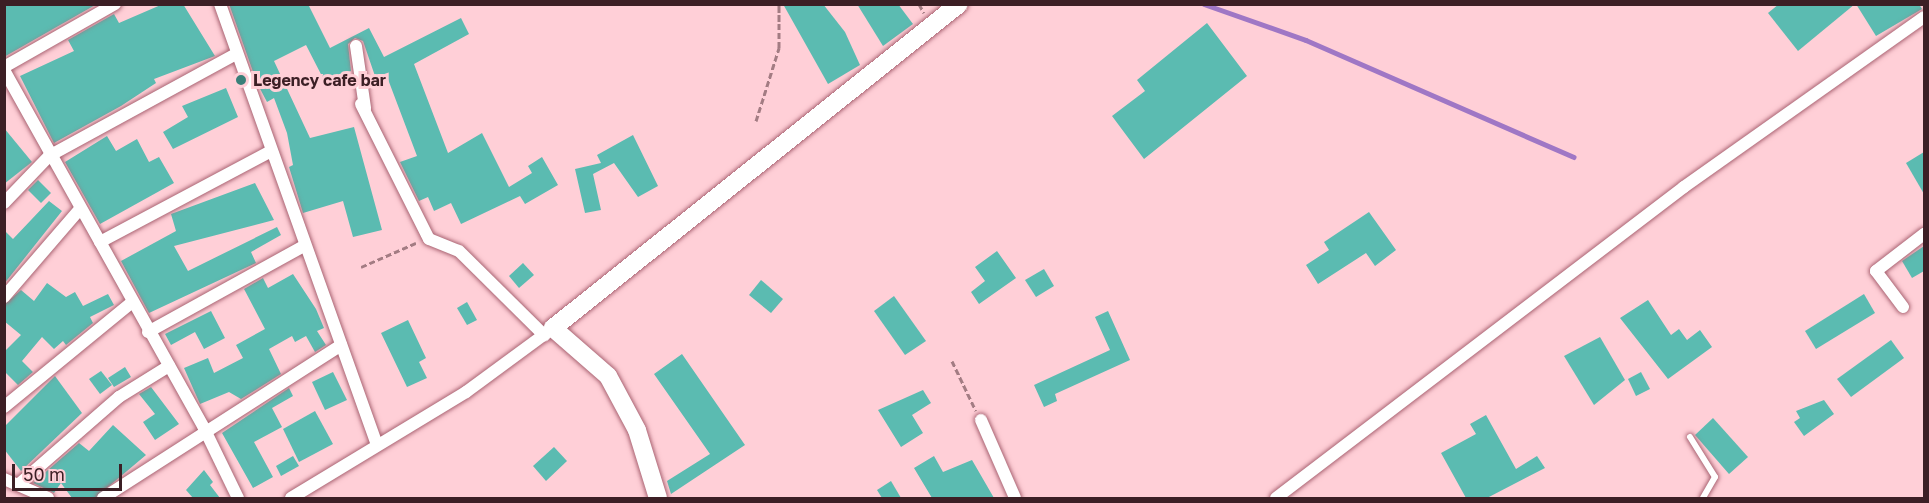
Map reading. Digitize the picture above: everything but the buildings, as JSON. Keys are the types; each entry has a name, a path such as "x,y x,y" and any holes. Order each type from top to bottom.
{"street":[{"path":"115,4 4,68 48,156 100,242 131,303 204,428 238,498"},
{"path":"220,4 269,152 377,444"},
{"path":"291,498 472,388 548,331 959,4"},
{"path":"1276,498 1684,187 1924,17"},
{"path":"356,46 363,106 429,239 459,251 548,331 588,354 612,381 638,430 658,498"},
{"path":"4,203 48,156 236,54"},
{"path":"100,242 269,152"},
{"path":"4,297 80,209"},
{"path":"1904,307 1876,271 1924,234"},
{"path":"148,332 304,246"},
{"path":"4,407 131,303"},
{"path":"103,498 204,428 341,345"},
{"path":"18,485 119,397 168,366"},
{"path":"981,420 1015,498"},
{"path":"4,479 48,498"}],"lane":[{"path":"1690,437 1715,477 1703,498"}],"path":[{"path":"756,121 779,48 779,4"},
{"path":"361,267 429,239"},
{"path":"952,361 981,420"}],"waterway":[{"path":"1204,4 1306,40 1574,157"}],"place":[{"name":"Legency cafe bar","path":"241,80"}]}
